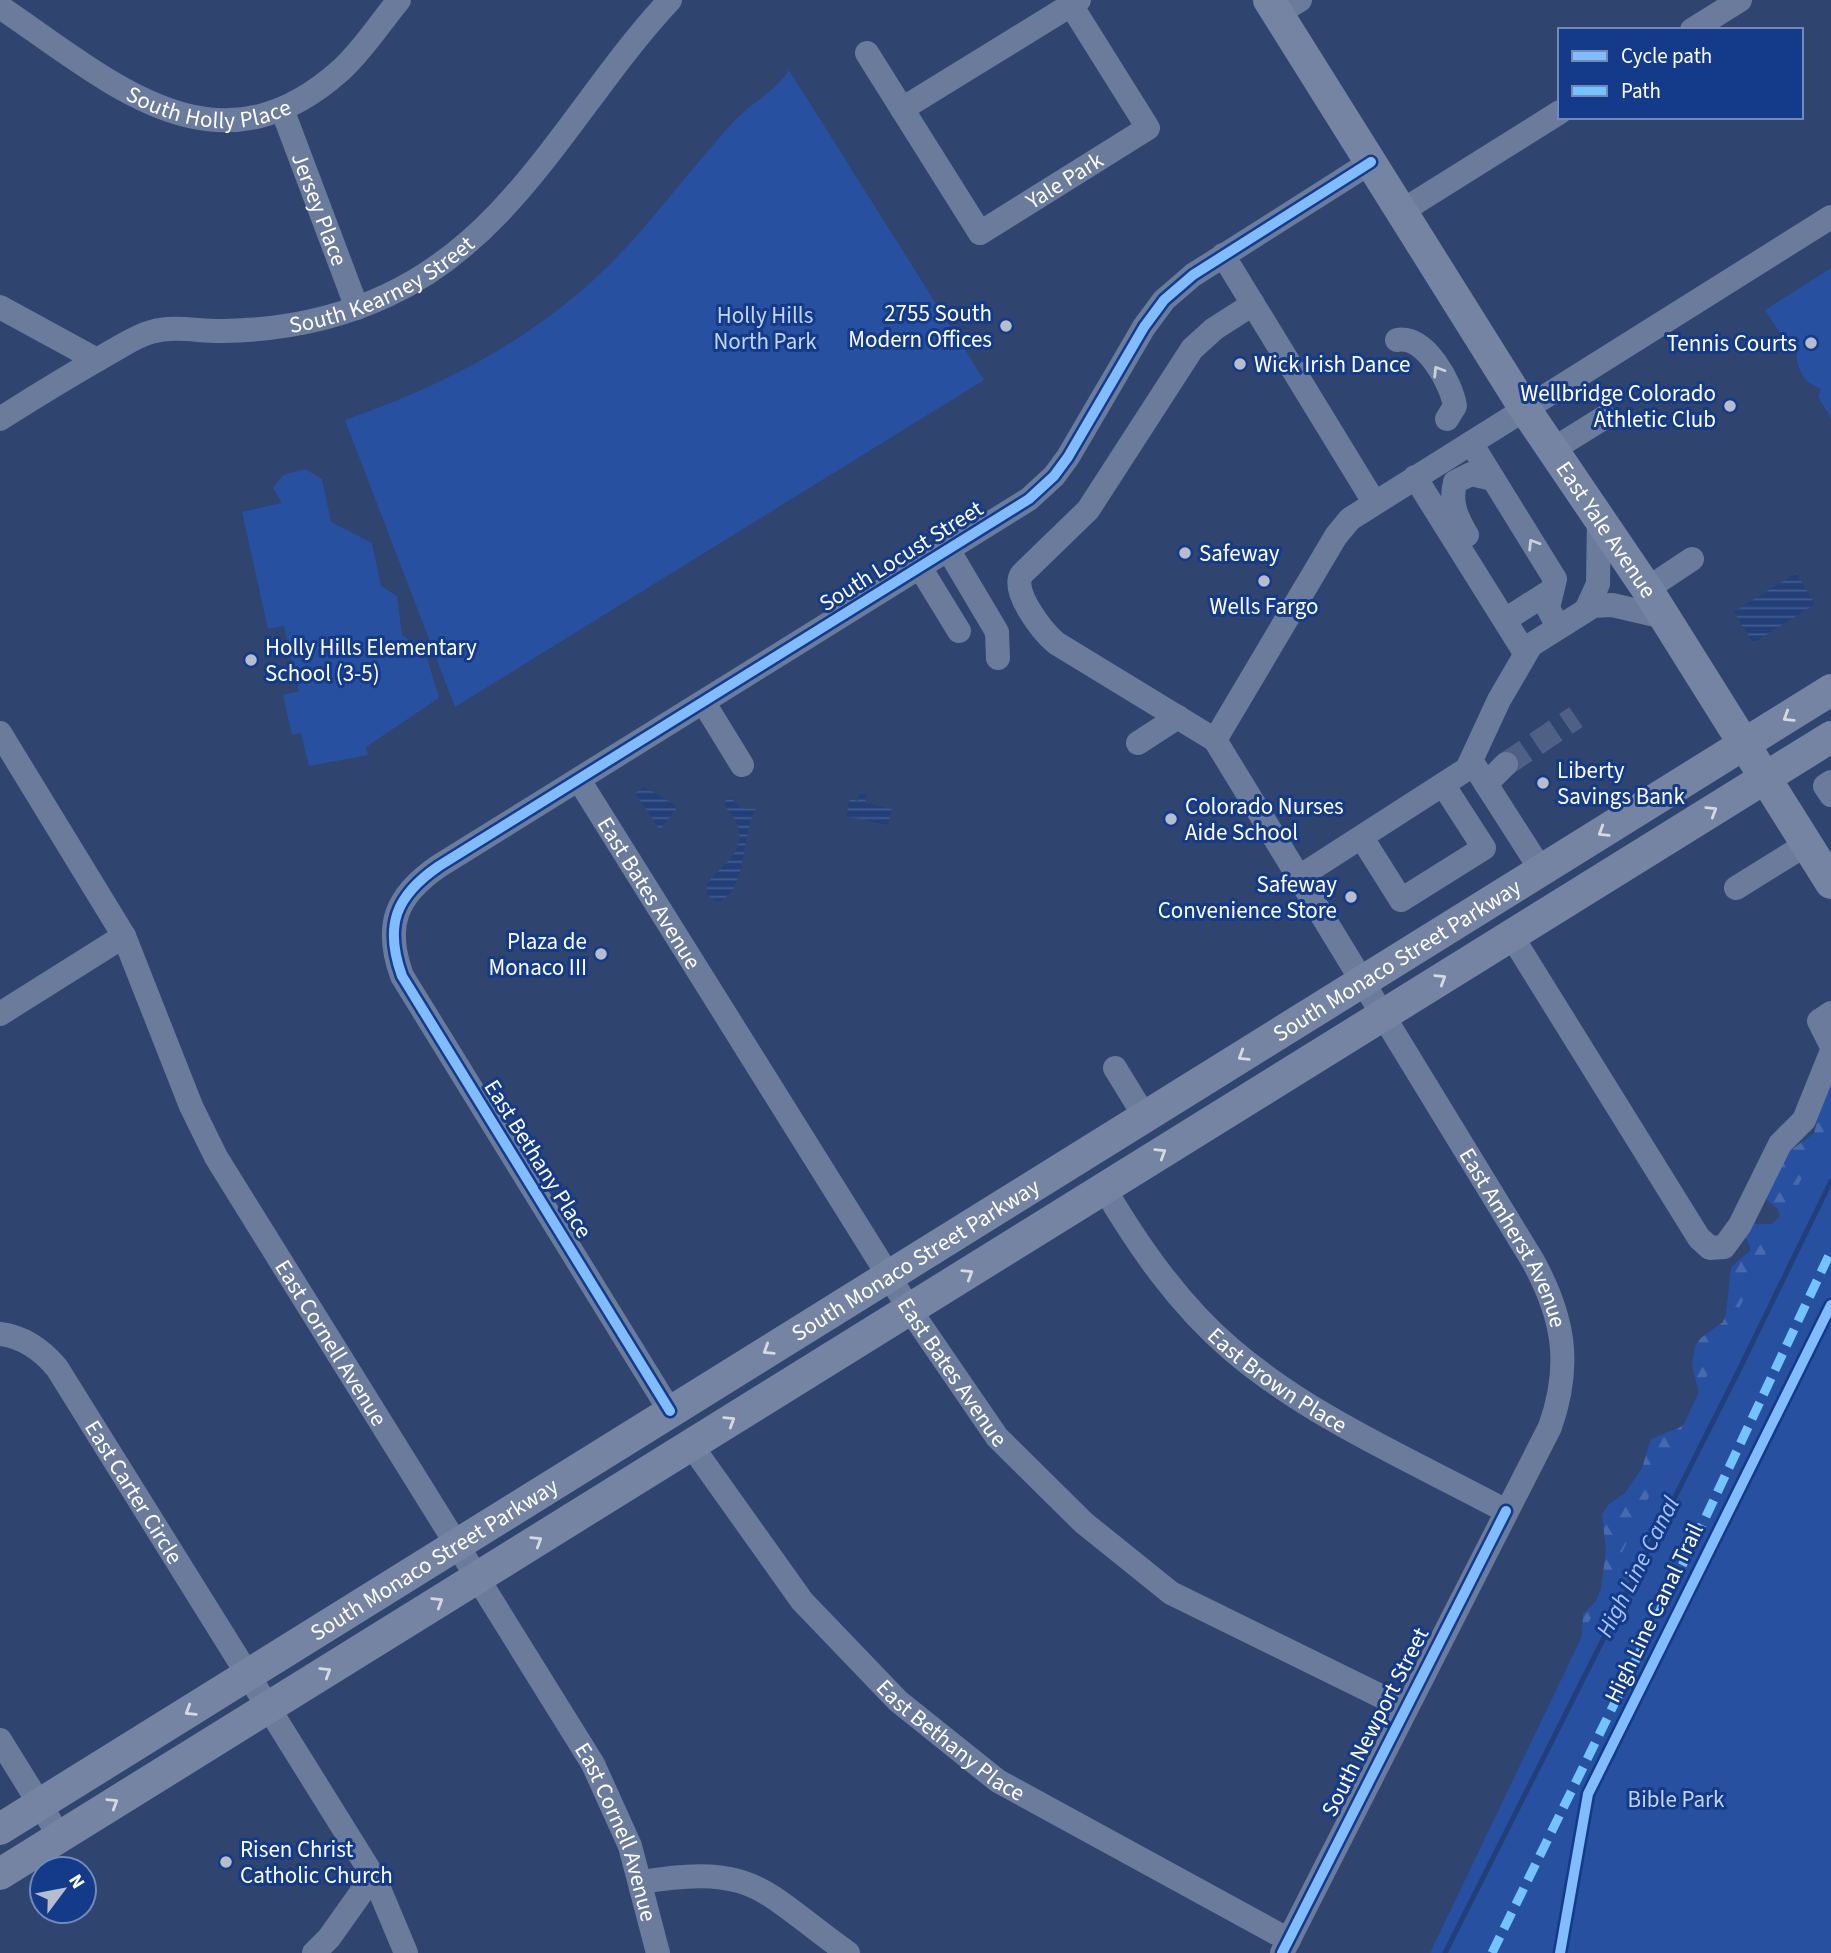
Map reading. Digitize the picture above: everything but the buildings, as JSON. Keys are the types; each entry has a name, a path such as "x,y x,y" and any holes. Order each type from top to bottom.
{"main road":[{"name":"East Yale Avenue","path":"1282,5 1371,162 1525,409 1647,589 1765,778 1821,859"},
{"name":"South Monaco Street Parkway","path":"0,1829 1831,690"},
{"name":"South Monaco Street Parkway","path":"0,1874 1831,737"}],"street":[{"name":"South Holly Place","path":"0,7 131,95 164,111 221,122 282,109 305,97 342,68 399,0"},
{"name":"South Kearney Street","path":"0,419 149,332 180,328 260,330 357,308 423,276 474,240 498,216 670,0"},
{"path":"1695,28 1740,0"},
{"name":"Yale Park","path":"867,53 902,109 980,233 1148,128 1075,3 902,109"},
{"name":"Jersey Place","path":"282,109 357,308"},
{"path":"1402,211 1558,113"},
{"name":"South Locust Street","path":"395,922 405,895 424,876 1019,506 1054,476 1153,313 1176,288 1223,255 1371,162"},
{"path":"1253,304 1214,329 1192,349 1093,503 1022,574 1017,584 1049,638 1215,740 1336,536 1350,519 1831,217"},
{"path":"1223,255 1374,502"},
{"path":"0,307 97,360"},
{"path":"1397,340 1409,339 1419,345 1443,377 1455,406 1447,419"},
{"path":"1552,450 1605,418"},
{"path":"1471,443 1555,579 1548,608 1558,627"},
{"path":"1490,597 1497,589 1456,516 1451,496 1455,482 1462,477 1471,474 1493,479"},
{"path":"1415,477 1525,653"},
{"path":"1587,608 1598,584 1600,518"},
{"path":"1647,589 1692,559"},
{"path":"933,561 961,624"},
{"path":"933,561 997,632 998,658"},
{"path":"1505,621 1552,590"},
{"path":"1541,870 1472,762 1472,755 1525,653 1558,627 1587,608 1612,605 1664,617"},
{"path":"699,706 734,764"},
{"path":"1138,743 1178,718"},
{"name":"East Cornell Avenue","path":"0,733 124,936 191,1106 216,1157 593,1764 618,1815 641,1882 658,1953"},
{"name":"East Amherst Avenue","path":"1215,740 1533,1261 1558,1316 1564,1375 1559,1402 1550,1427 1506,1511"},
{"path":"1299,877 1444,786 1472,762"},
{"path":"1486,783 1506,764"},
{"name":"East Bates Avenue","path":"579,780 910,1310 997,1437 1095,1532 1171,1593 1405,1708"},
{"path":"1831,782 1825,786 1831,795"},
{"path":"1362,838 1401,900 1484,848 1444,786"},
{"path":"1472,830 1504,811"},
{"path":"1736,888 1821,859"},
{"name":"East Bethany Place","path":"395,922 392,940 395,958 412,996 670,1411"},
{"path":"1511,935 1697,1234 1710,1248 1724,1247 1737,1231 1780,1144 1804,1120 1831,1054"},
{"path":"0,1014 124,936"},
{"path":"1831,1013 1819,1021 1831,1045"},
{"path":"1115,1068 1145,1118"},
{"name":"East Brown Place","path":"1104,1188 1132,1236 1173,1291 1231,1349 1300,1401 1506,1511"},
{"name":"East Carter Circle","path":"0,1334 20,1338 33,1345 57,1368 373,1875 405,1953"},
{"name":"East Bethany Place","path":"691,1445 802,1601 898,1701 999,1781 1286,1946"},
{"name":"South Newport Street","path":"1286,1946 1506,1511"},
{"path":"0,1740 60,1837"},
{"path":"641,1882 707,1874 754,1884 848,1953"},
{"path":"314,1953 329,1938 373,1875"}],"green space":[{"name":"Holly Hills North Park","path":"789,70 984,380 455,707 345,420 457,373 527,332 559,309 591,283 620,254 730,126"},
{"name":"Tennis Courts","path":"1831,268 1831,418 1818,397 1821,389 1808,382 1800,371 1797,344 1785,341 1765,310"},
{"path":"305,469 322,479 331,522 372,543 381,586 397,596 402,635 425,651 439,698 366,747 368,755 309,766 301,733 292,735 283,695 299,691 284,626 268,629 242,512 282,503 273,488 283,475"},
{"path":"1831,1065 1831,1237 1581,1650 1583,1614 1596,1601 1601,1589 1606,1550 1602,1515 1608,1505 1625,1493 1642,1468 1651,1439 1690,1423 1700,1397 1692,1366 1695,1346 1701,1338 1723,1322 1731,1267 1751,1250 1745,1235 1749,1224 1772,1224 1780,1216 1778,1209 1767,1200 1765,1192 1779,1159 1814,1133"},
{"name":"Bible Park","path":"1831,1117 1831,1953 1430,1953"}],"shaded area":[{"path":"1796,573 1815,604 1753,643 1734,612"},
{"path":"644,787 675,805 676,809 660,830 635,793"},
{"path":"860,792 867,795 865,803 892,809 888,825 846,816 850,799 858,801"},
{"path":"731,798 741,808 756,809 734,887 727,897 717,902 707,895 707,884 731,858 739,843 737,824 725,806 726,800"}],"waterway":[{"name":"High Line Canal","path":"1445,1953 1741,1366 1831,1181"}],"tunnel":[{"path":"1506,764 1576,717"}],"marked path":[{"path":"1492,1953 1701,1527 1831,1251"}],"cycle path":[{"path":"670,1411 402,976 394,942 394,927 403,901 424,877 439,866 1029,499 1054,476 1068,457 1144,327 1164,300 1193,275 1371,162"},
{"name":"High Line Canal Trail","path":"1560,1953 1588,1794 1831,1305"},
{"path":"1282,1953 1506,1511"}],"place":[{"name":"2755 South Modern Offices","path":"1006,326"},
{"name":"Tennis Courts","path":"1811,343"},
{"name":"Wick Irish Dance","path":"1240,364"},
{"name":"Wellbridge Colorado Athletic Club","path":"1730,406"},
{"name":"Safeway","path":"1185,553"},
{"name":"Wells Fargo","path":"1264,581"},
{"name":"Holly Hills Elementary School (3-5)","path":"251,660"},
{"name":"Liberty Savings Bank","path":"1543,783"},
{"name":"Colorado Nurses Aide School","path":"1171,819"},
{"name":"Safeway Convenience Store","path":"1351,897"},
{"name":"Plaza de Monaco III","path":"601,954"},
{"name":"Risen Christ Catholic Church","path":"226,1862"}]}
